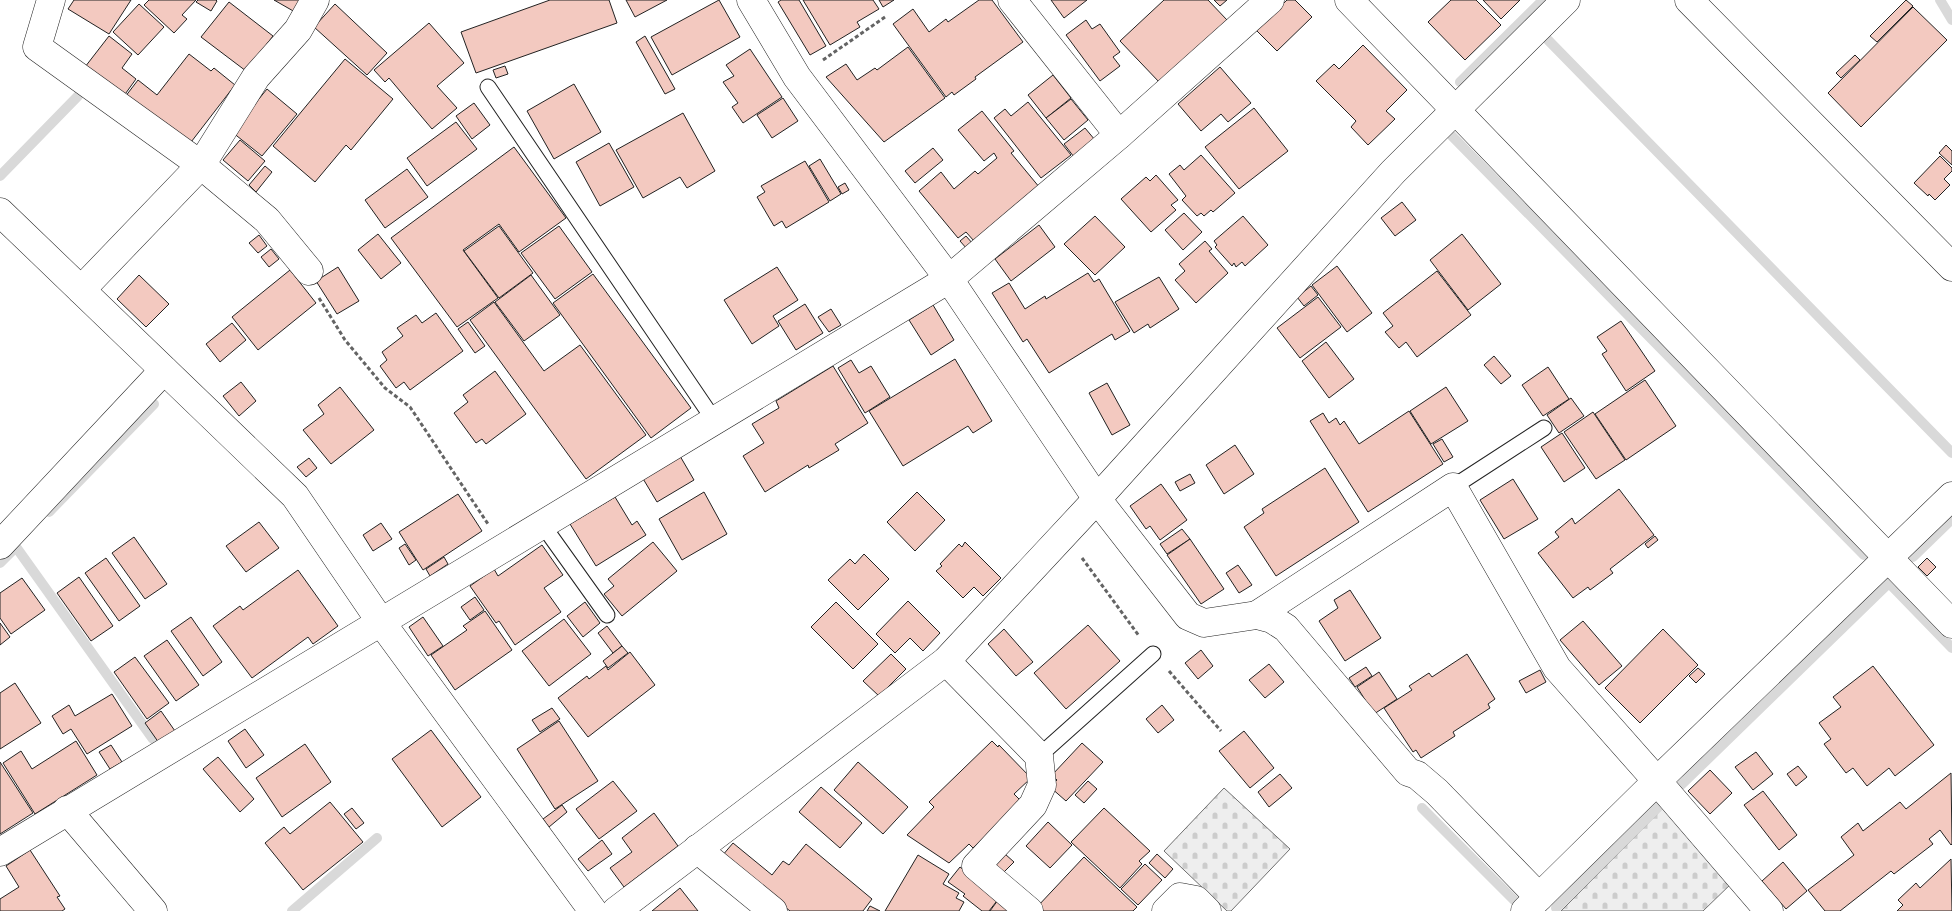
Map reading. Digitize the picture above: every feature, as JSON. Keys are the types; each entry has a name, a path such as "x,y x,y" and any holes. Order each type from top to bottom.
{"street":[{"path":"51,0 37,47 202,164 267,220 309,271"},
{"path":"81,290 202,164 256,77 298,30 315,0"},
{"path":"751,0 797,77 949,279 1097,499 1188,616 1204,622 1257,615 1272,619 1286,628 1408,772 1417,775 1437,792 1533,903 1657,780 1952,496"},
{"path":"1012,0 1119,135"},
{"path":"0,852 949,279 1119,135 1270,0"},
{"path":"1349,0 1952,624"},
{"path":"616,911 946,662 1097,499 1393,172 1566,0"},
{"path":"1689,0 1952,267"},
{"path":"0,212 295,496 381,622 593,911"},
{"path":"0,545 164,370"},
{"path":"1257,615 1453,487 1556,668 1657,780 1769,911"},
{"path":"946,662 1039,756 1042,785 1033,805 976,866 1029,911"},
{"path":"67,810 153,911"},
{"path":"697,850 773,911"},
{"path":"1166,911 1180,897 1196,900 1207,911"}],"lane":[{"path":"488,87 714,420"},
{"path":"1453,487 1544,428"},
{"path":"542,524 606,615"},
{"path":"1039,756 1153,654"}],"path":[{"path":"797,77 885,18"},
{"path":"309,271 305,276 345,340 385,388 410,407 503,547"}],"green space":[{"path":"1224,788 1290,849 1231,911 1227,911 1164,851"},
{"path":"1667,804 1734,881 1703,911 1561,911"}],"building":[{"path":"74,0 131,0 109,34 68,9"},
{"path":"149,0 196,0 182,15 187,19 174,33 144,5"},
{"path":"198,0 217,1 211,11 196,2"},
{"path":"274,0 302,0 295,12"},
{"path":"550,0 609,0 617,23 476,73 461,32"},
{"path":"626,0 667,0 635,17"},
{"path":"719,0 740,37 672,75 651,37"},
{"path":"781,0 799,0 826,46 810,55 778,2"},
{"path":"803,0 873,0 879,9 857,22 860,27 830,45"},
{"path":"879,0 894,0 883,7"},
{"path":"979,0 992,0 1023,42 954,95 952,92 946,97 893,24 913,9 929,32 946,19 948,22"},
{"path":"1051,0 1087,0 1064,18"},
{"path":"1164,0 1208,0 1227,20 1160,83 1120,41"},
{"path":"1214,0 1227,0 1220,6"},
{"path":"1287,0 1295,0 1312,17 1277,51 1256,30"},
{"path":"1451,0 1476,0 1501,25 1465,60 1428,22"},
{"path":"1483,0 1520,0 1501,19"},
{"path":"1906,0 1913,6 1877,42 1870,36"},
{"path":"229,2 273,36 246,71 201,37"},
{"path":"139,4 164,27 138,55 113,32"},
{"path":"335,4 387,53 367,75 314,27"},
{"path":"1913,7 1947,40 1861,127 1828,93"},
{"path":"1086,20 1092,29 1100,24 1120,52 1113,57 1120,66 1100,81 1066,35"},
{"path":"429,23 464,63 437,86 457,108 432,129 389,78 385,82 374,70"},
{"path":"109,36 132,54 122,68 136,79 123,97 85,67"},
{"path":"645,36 675,89 665,94 636,42"},
{"path":"1363,45 1407,90 1386,111 1395,119 1368,145 1351,127 1356,121 1316,81 1334,64 1339,69"},
{"path":"908,47 945,98 884,142 826,77 846,64 857,80 875,68 877,70"},
{"path":"750,49 782,97 743,123 732,107 738,103 723,82 734,76 726,65"},
{"path":"189,54 211,71 214,68 235,85 188,146 125,97 138,80 157,95"},
{"path":"1855,55 1860,60 1841,78 1836,73"},
{"path":"345,59 393,99 351,150 346,145 315,182 273,146"},
{"path":"505,66 508,74 496,78 493,70"},
{"path":"1220,67 1251,103 1228,122 1221,114 1201,131 1178,104"},
{"path":"1053,75 1071,98 1046,118 1028,95"},
{"path":"574,84 601,132 554,159 527,111"},
{"path":"267,89 297,114 262,156 232,132"},
{"path":"783,98 798,121 772,138 757,115"},
{"path":"1071,99 1088,120 1064,140 1046,118"},
{"path":"1028,102 1071,155 1041,178 994,118 1005,109 1011,116"},
{"path":"474,103 490,125 472,139 456,116"},
{"path":"1254,108 1288,151 1239,189 1205,147"},
{"path":"982,111 1014,151 1011,153 1040,188 974,241 966,232 958,238 919,191 941,172 954,189 975,171 978,174 997,158 994,153 984,161 958,130"},
{"path":"683,113 715,171 687,188 680,177 643,198 616,150"},
{"path":"456,122 477,149 427,186 407,158"},
{"path":"1085,128 1095,140 1074,157 1064,144"},
{"path":"240,140 265,161 248,181 223,160"},
{"path":"609,143 634,187 600,206 576,162"},
{"path":"1946,145 1952,151 1952,165 1939,153"},
{"path":"514,147 566,218 519,252 499,224 463,250 498,298 457,327 391,238"},
{"path":"933,148 943,160 915,183 905,171"},
{"path":"1201,155 1235,193 1213,212 1211,210 1204,216 1201,213 1197,216 1182,200 1186,196 1169,174 1180,165 1184,170"},
{"path":"1940,156 1952,168 1952,171 1944,179 1950,185 1935,200 1914,183"},
{"path":"820,159 841,194 830,201 809,166"},
{"path":"805,161 829,202 786,228 782,221 774,226 757,197 765,192 761,186"},
{"path":"265,166 272,172 256,192 249,185"},
{"path":"407,169 428,197 385,228 365,200"},
{"path":"1156,175 1178,200 1171,205 1176,210 1151,232 1121,199 1146,177 1150,181"},
{"path":"845,183 849,190 842,194 838,187"},
{"path":"1402,202 1416,220 1395,236 1381,218"},
{"path":"1184,213 1202,232 1183,250 1165,230"},
{"path":"1095,216 1125,247 1095,275 1064,244"},
{"path":"1243,216 1268,245 1245,266 1242,262 1236,267 1234,263 1232,266 1215,247 1217,245 1214,241"},
{"path":"1039,225 1055,247 1011,281 995,259"},
{"path":"499,226 533,273 499,298 464,251"},
{"path":"559,226 592,272 555,299 521,253"},
{"path":"378,234 401,263 381,279 358,250"},
{"path":"1462,234 1501,284 1468,310 1430,260"},
{"path":"259,235 267,246 258,253 249,243"},
{"path":"966,236 973,244 967,249 960,241"},
{"path":"1205,241 1212,249 1209,251 1228,273 1196,303 1175,280 1185,271 1179,264"},
{"path":"271,249 279,259 269,267 261,257"},
{"path":"1337,266 1372,313 1347,332 1312,285"},
{"path":"338,267 359,301 337,314 316,281"},
{"path":"777,267 798,300 773,316 779,326 752,344 724,300"},
{"path":"290,270 316,303 258,350 232,317"},
{"path":"1437,271 1471,315 1417,357 1406,342 1399,348 1385,332 1393,326 1383,313"},
{"path":"1088,273 1094,282 1099,279 1130,331 1115,340 1112,334 1049,373 1027,339 1023,342 992,293 1009,283 1025,309 1045,296 1046,299"},
{"path":"593,274 691,408 651,438 553,303"},
{"path":"139,275 169,304 146,327 117,299"},
{"path":"531,275 560,315 524,341 495,302"},
{"path":"1159,277 1179,309 1150,328 1148,324 1134,333 1115,302"},
{"path":"1311,286 1318,295 1304,306 1297,297"},
{"path":"1318,297 1341,327 1300,358 1277,328"},
{"path":"494,302 544,371 580,345 646,435 586,479 470,320"},
{"path":"805,304 823,333 796,350 778,321"},
{"path":"933,305 954,340 931,355 909,320"},
{"path":"831,309 841,325 829,332 818,317"},
{"path":"436,313 463,351 410,390 404,382 396,388 380,366 387,360 382,352 403,336 397,328 416,315 422,323"},
{"path":"1621,321 1655,371 1626,391 1602,354 1607,351 1597,337"},
{"path":"468,322 485,346 475,353 458,329"},
{"path":"232,323 246,340 220,362 206,344"},
{"path":"1326,342 1354,379 1329,398 1302,361"},
{"path":"1494,356 1511,376 1501,384 1484,365"},
{"path":"955,359 992,421 973,433 968,426 903,466 869,411"},
{"path":"851,360 859,373 871,366 890,397 865,413 838,368"},
{"path":"833,366 868,423 835,444 839,450 809,468 808,465 765,492 743,456 764,443 752,424 779,408 776,401"},
{"path":"1548,367 1569,399 1543,416 1522,385"},
{"path":"495,371 526,414 486,444 482,439 476,443 454,413 468,402 463,395"},
{"path":"1645,380 1676,426 1626,460 1595,414"},
{"path":"241,382 256,401 239,416 223,396"},
{"path":"1107,383 1130,425 1112,435 1089,393"},
{"path":"340,387 374,430 331,464 303,430 324,414 318,405"},
{"path":"1446,387 1468,421 1431,444 1410,411"},
{"path":"1571,398 1584,416 1559,433 1547,415"},
{"path":"1409,411 1443,464 1368,512 1310,421 1323,413 1329,423 1336,418 1340,425 1344,421 1359,444"},
{"path":"1593,412 1625,460 1596,479 1564,432"},
{"path":"1562,433 1585,468 1564,482 1541,447"},
{"path":"1442,439 1453,457 1444,462 1433,444"},
{"path":"1235,445 1254,474 1224,494 1206,465"},
{"path":"680,456 694,480 657,502 642,477"},
{"path":"309,458 317,468 306,477 297,467"},
{"path":"1325,468 1359,522 1276,576 1244,527 1264,513 1262,509"},
{"path":"1190,474 1195,483 1180,491 1175,482"},
{"path":"1513,479 1538,519 1504,539 1480,500"},
{"path":"1161,484 1187,520 1160,540 1150,526 1146,529 1130,506"},
{"path":"1619,489 1654,535 1610,569 1613,573 1590,590 1588,587 1573,598 1538,553 1559,537 1555,532 1572,518 1575,524"},
{"path":"704,492 727,534 682,560 659,519"},
{"path":"917,492 945,520 915,551 887,522"},
{"path":"458,494 482,531 423,570 399,532"},
{"path":"615,497 632,525 637,521 646,535 596,566 570,524"},
{"path":"259,522 279,548 246,572 226,546"},
{"path":"381,523 392,539 373,551 363,535"},
{"path":"1182,529 1190,539 1167,554 1160,544"},
{"path":"1655,536 1658,540 1648,548 1645,544"},
{"path":"134,537 167,584 145,599 112,553"},
{"path":"1190,539 1224,589 1201,604 1167,555"},
{"path":"653,542 677,571 622,616 604,594 614,586 608,579"},
{"path":"965,542 1001,578 983,596 974,587 963,598 936,571 959,544 962,547"},
{"path":"405,544 416,560 409,565 399,548"},
{"path":"542,545 563,575 544,588 561,612 515,645 499,621 496,623 470,586 494,569 498,576"},
{"path":"864,554 889,579 858,610 828,580 850,559 855,564"},
{"path":"444,557 448,564 430,576 426,569"},
{"path":"106,558 140,606 119,621 85,573"},
{"path":"1927,558 1936,567 1927,576 1918,567"},
{"path":"1238,565 1252,585 1239,593 1226,573"},
{"path":"298,570 338,626 313,644 308,637 252,678 213,626 240,606 243,610"},
{"path":"79,577 113,626 91,641 57,593"},
{"path":"22,578 45,610 11,634 0,618 0,593"},
{"path":"1350,590 1381,638 1345,661 1319,621 1338,608 1334,600"},
{"path":"475,597 484,610 470,620 461,607"},
{"path":"908,601 940,633 923,651 910,638 895,653 876,634"},
{"path":"585,602 600,623 583,637 567,616"},
{"path":"836,602 878,644 853,669 811,627"},
{"path":"485,611 512,650 455,690 431,655 467,630 463,626"},
{"path":"191,617 222,662 203,676 171,631"},
{"path":"423,617 443,646 428,656 409,627"},
{"path":"564,619 591,654 549,686 522,651"},
{"path":"1583,621 1622,666 1599,685 1560,640"},
{"path":"0,623 10,637 0,645"},
{"path":"1088,625 1120,661 1066,709 1034,673"},
{"path":"607,626 622,646 613,653 598,633"},
{"path":"1004,629 1033,662 1016,676 988,644"},
{"path":"1663,629 1698,665 1640,723 1605,688"},
{"path":"167,640 199,685 176,701 144,656"},
{"path":"622,646 628,653 608,668 603,661"},
{"path":"1201,650 1213,666 1198,679 1185,663"},
{"path":"630,652 655,685 588,737 558,698 587,676 589,679 606,666 608,670"},
{"path":"891,654 906,669 879,696 863,681"},
{"path":"1467,654 1495,699 1488,704 1490,708 1453,732 1455,736 1421,758 1416,750 1413,752 1384,708 1412,690 1409,686 1429,673 1432,677"},
{"path":"135,657 169,703 147,719 114,672"},
{"path":"1269,664 1284,682 1265,698 1249,680"},
{"path":"1873,666 1934,745 1895,776 1889,768 1867,786 1853,768 1846,773 1824,744 1831,739 1819,723 1841,707 1833,697"},
{"path":"1366,667 1372,676 1355,687 1349,678"},
{"path":"1698,668 1705,674 1696,683 1689,676"},
{"path":"1540,670 1546,682 1526,693 1519,681"},
{"path":"1379,672 1397,699 1374,714 1357,687"},
{"path":"15,683 41,723 0,749 0,693"},
{"path":"112,694 132,726 87,754 71,729 63,734 52,716 69,705 75,716"},
{"path":"1162,705 1174,720 1158,733 1146,719"},
{"path":"552,708 560,719 540,732 532,720"},
{"path":"161,711 175,731 159,743 145,723"},
{"path":"559,721 598,781 555,809 517,749"},
{"path":"245,729 264,755 246,768 228,741"},
{"path":"431,730 481,797 442,827 392,759"},
{"path":"1244,731 1274,768 1250,788 1219,751"},
{"path":"76,741 97,775 35,814 3,763 21,751 32,769"},
{"path":"992,741 998,747 999,745 1031,778 1014,794 1021,801 973,848 969,844 949,863 907,835 934,807 929,802"},
{"path":"1082,743 1103,762 1066,801 1050,787 1057,780 1052,775"},
{"path":"305,744 331,782 282,817 256,778"},
{"path":"111,745 122,762 110,769 99,752"},
{"path":"1756,752 1773,774 1753,790 1735,767"},
{"path":"218,757 254,799 240,812 203,769"},
{"path":"0,762 33,813 0,834"},
{"path":"858,762 908,807 883,834 834,790"},
{"path":"1798,766 1807,777 1796,786 1787,774"},
{"path":"1710,770 1732,793 1710,814 1688,791"},
{"path":"1951,773 1952,844 1940,830 1929,839 1933,844 1894,874 1891,871 1840,911 1825,911 1808,890 1854,855 1841,837 1858,823 1863,831 1900,802 1906,809"},
{"path":"1280,774 1292,788 1269,807 1258,792"},
{"path":"613,781 637,811 599,839 576,809"},
{"path":"1088,781 1097,789 1084,803 1075,795"},
{"path":"821,787 862,823 840,848 799,812"},
{"path":"1763,791 1797,835 1779,850 1744,805"},
{"path":"330,802 363,842 303,890 265,843 284,827 290,834"},
{"path":"562,805 567,812 549,827 543,819"},
{"path":"352,808 364,823 356,829 344,814"},
{"path":"1104,808 1150,851 1139,861 1142,864 1120,888 1071,842"},
{"path":"654,813 678,846 624,887 610,868 632,852 622,838"},
{"path":"1048,822 1072,845 1050,868 1026,846"},
{"path":"602,840 612,854 588,871 578,859"},
{"path":"733,843 772,875 783,861 789,865 806,844 872,899 863,911 790,911 722,856"},
{"path":"30,850 60,896 57,897 65,909 62,911 0,911 0,899 19,887 6,866"},
{"path":"1005,854 1014,862 999,877 991,869"},
{"path":"1157,854 1173,869 1165,878 1149,863"},
{"path":"918,855 949,874 943,884 959,893 956,898 964,902 959,911 885,911"},
{"path":"1084,857 1137,907 1133,911 1041,911 1037,907"},
{"path":"1951,859 1952,911 1897,911 1903,905 1898,900 1916,883 1920,888"},
{"path":"1783,862 1807,891 1786,909 1762,881"},
{"path":"1145,864 1162,880 1138,905 1121,889"},
{"path":"960,867 1000,897 989,911 982,911 963,896 965,894 948,882"},
{"path":"680,888 698,911 652,911"},
{"path":"998,900 1012,911 990,911"},
{"path":"870,906 880,911 867,911"}],"waterway":[{"path":"1460,82 1543,0"},
{"path":"1940,0 1952,20"},
{"path":"1548,40 1952,453"},
{"path":"0,176 78,96"},
{"path":"1452,136 1864,555"},
{"path":"49,512 154,404"},
{"path":"1913,557 1952,519"},
{"path":"16,547 153,739"},
{"path":"0,563 15,548"},
{"path":"1681,785 1889,583 1952,648"},
{"path":"1556,908 1660,805"},
{"path":"1422,808 1524,910"},
{"path":"292,911 377,838"}]}
